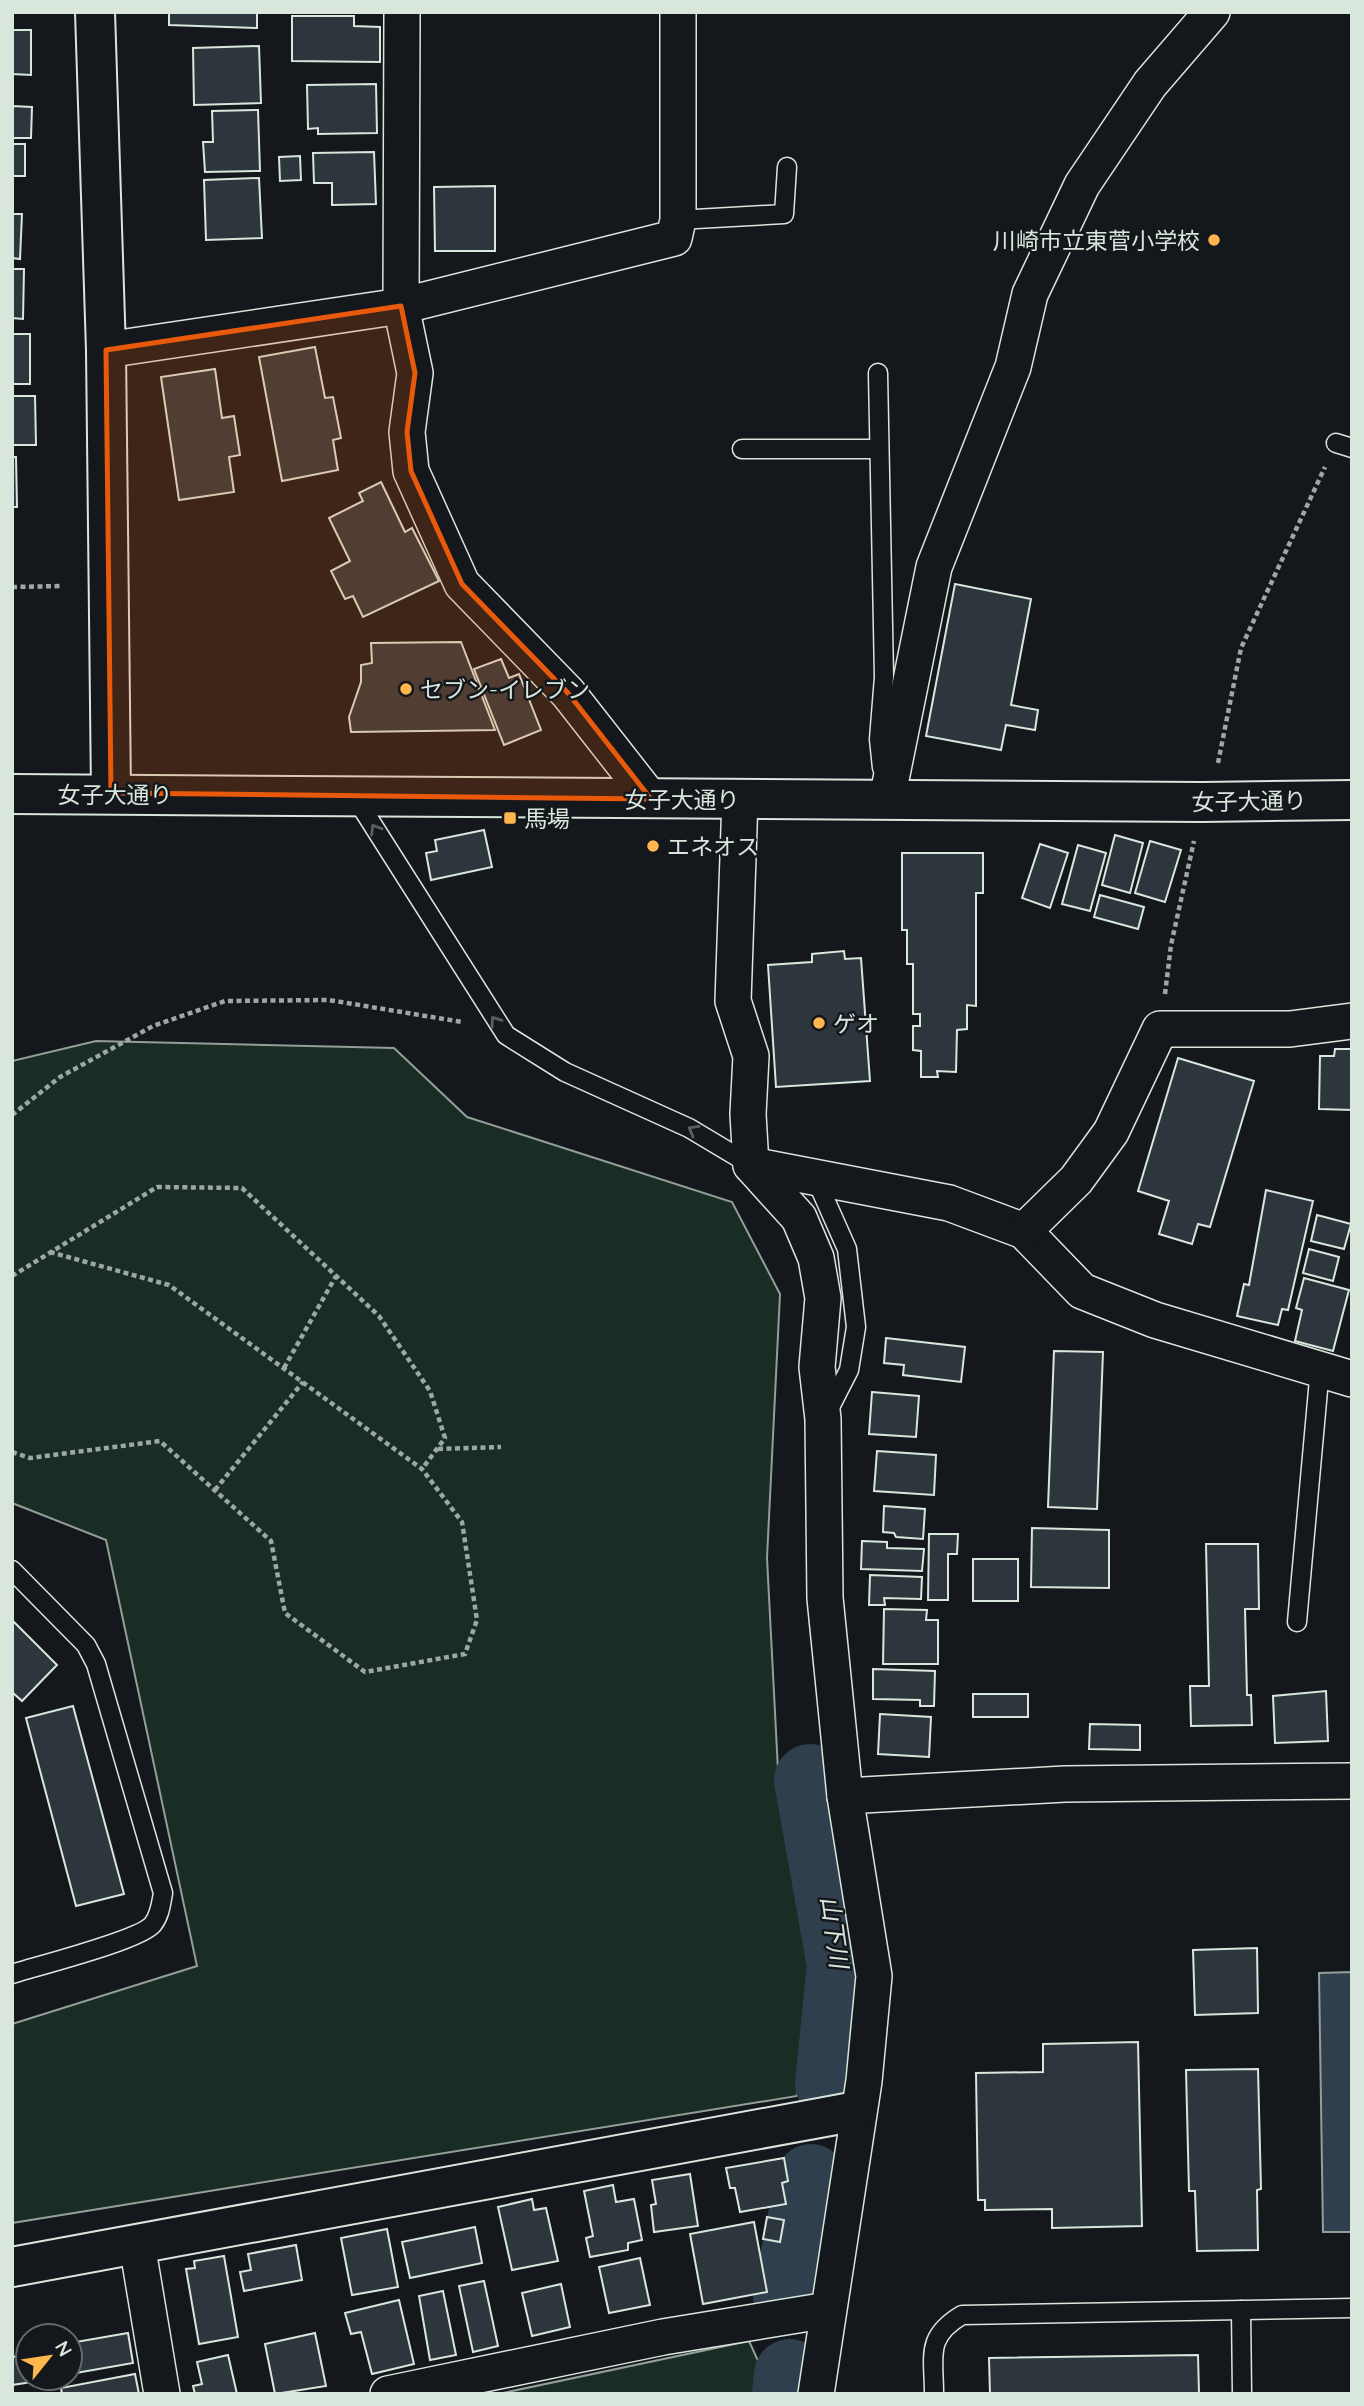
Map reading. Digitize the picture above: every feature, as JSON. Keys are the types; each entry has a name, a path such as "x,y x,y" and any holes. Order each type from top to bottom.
{"street":[{"path":"96,12 106,350 111,793"},
{"path":"402,12 401,306 415,373 407,432 411,471 462,584 568,693 651,799"},
{"path":"106,350 401,306 674,238 678,220 678,12"},
{"path":"887,799 934,567 1013,367 1030,294 1083,185 1150,84 1212,12"},
{"name":"女子大通り","path":"12,794 1202,802 1352,800"},
{"path":"740,799 733,1001 751,1055 748,1114 751,1165 799,1218 816,1258 823,1298 817,1367 823,1419 825,1598 845,1796 874,1976 864,2081 816,2394"},
{"path":"1024,1231 1076,1180 1111,1132 1160,1029 1290,1029 1352,1021"},
{"path":"751,1165 949,1203 1024,1231 1083,1291 1155,1320 1336,1373"},
{"path":"845,1796 1066,1784 1352,1781"},
{"path":"12,2267 858,2111"},
{"path":"138,2244 162,2394"},
{"path":"388,2394 663,2337 828,2310"}],"lane":[{"path":"678,220 783,214 787,167"},
{"path":"878,373 884,677 879,739 887,799"},
{"path":"742,449 879,449"},
{"path":"354,796 498,1027 565,1072 690,1128 751,1165"},
{"path":"814,1175 847,1249 856,1327 849,1370 823,1419"},
{"path":"1297,1622 1336,1373"},
{"path":"12,1570 86,1644 96,1664 163,1893 160,1912 151,1927 129,1937 12,1974"},
{"path":"934,2394 934,2344 943,2326 962,2315 1352,2308"},
{"path":"1241,2311 1242,2394"}],"path":[{"path":"1160,1029 1171,945 1202,802 1217,771 1241,648 1344,445"},
{"path":"12,587 63,586"},
{"path":"12,1115 60,1077 153,1026 225,1001 329,1000 498,1027"},
{"path":"12,1276 157,1187 242,1188 379,1316 430,1391 445,1438 422,1469"},
{"path":"12,1452 30,1458 160,1441 271,1541 285,1613 365,1672 465,1654 477,1620 462,1522 422,1469 169,1285 50,1252"},
{"path":"284,1368 336,1276"},
{"path":"215,1490 303,1382"},
{"path":"437,1449 502,1447"}],"highlighted area":[{"path":"401,306 415,373 407,432 411,471 462,584 568,693 651,799 111,793 106,350"}],"green space":[{"path":"96,1041 394,1048 467,1117 732,1202 780,1294 767,1558 778,1770 817,1955 797,2096 12,2223 12,2024 197,1966 106,1540 12,1503 12,1061"},
{"path":"749,2341 770,2387 769,2394 498,2394"}],"water":[{"path":"1352,1972 1352,2232 1323,2232 1319,1973"}],"building":[{"path":"169,12 257,12 257,28 169,25"},
{"path":"292,16 354,16 354,26 380,27 380,62 292,61"},
{"path":"12,30 31,30 31,75 12,74"},
{"path":"259,46 261,103 194,105 193,48"},
{"path":"376,84 377,133 318,134 318,128 308,129 307,85"},
{"path":"12,106 32,107 31,138 12,138"},
{"path":"258,110 260,171 205,172 203,142 213,142 212,111"},
{"path":"12,144 25,144 25,176 12,176"},
{"path":"374,152 376,204 332,205 332,183 314,183 313,153"},
{"path":"300,156 301,180 280,181 279,157"},
{"path":"259,178 262,238 206,240 204,180"},
{"path":"495,186 495,251 435,251 434,187"},
{"path":"12,214 22,214 20,259 12,258"},
{"path":"12,269 24,269 23,319 12,318"},
{"path":"12,334 30,334 30,384 12,384"},
{"path":"315,347 325,398 333,397 341,438 333,440 338,470 282,481 259,357"},
{"path":"215,369 222,418 234,416 240,455 229,457 234,492 179,500 161,377"},
{"path":"12,396 35,396 36,445 12,445"},
{"path":"12,457 16,457 17,507 12,507"},
{"path":"381,482 405,532 412,528 439,581 363,617 353,596 345,599 331,571 350,561 329,518 363,501 359,493"},
{"path":"955,584 1031,599 1011,705 1038,710 1035,730 1006,725 1001,750 926,736"},
{"path":"461,642 495,730 351,732 349,717 361,682 361,665 372,663 371,643"},
{"path":"501,659 509,678 519,674 541,730 504,745 474,669"},
{"path":"484,830 492,867 431,880 426,853 437,851 435,840"},
{"path":"1115,835 1143,843 1130,893 1102,885"},
{"path":"1150,841 1181,850 1165,902 1135,893"},
{"path":"1040,844 1068,853 1050,908 1022,898"},
{"path":"1078,845 1106,853 1090,911 1062,904"},
{"path":"902,853 983,853 983,893 976,893 976,1006 967,1005 967,1029 957,1030 956,1072 937,1071 938,1077 921,1077 921,1051 913,1050 913,1026 920,1026 920,1014 913,1014 913,964 907,964 907,930 902,930"},
{"path":"1100,895 1144,907 1138,929 1094,917"},
{"name":"ゲオ","path":"844,951 845,959 861,958 870,1081 776,1087 768,965 812,962 812,954"},
{"path":"1335,1049 1352,1049 1352,1110 1319,1109 1320,1056 1334,1056"},
{"path":"1178,1058 1254,1081 1210,1227 1198,1224 1192,1244 1159,1234 1169,1201 1138,1191"},
{"path":"1266,1190 1313,1201 1288,1310 1282,1309 1278,1325 1237,1316 1244,1284 1249,1285"},
{"path":"1317,1215 1351,1224 1344,1249 1311,1241"},
{"path":"1309,1249 1339,1257 1333,1281 1303,1273"},
{"path":"1304,1278 1349,1290 1333,1351 1295,1341 1302,1310 1296,1308"},
{"path":"886,1338 965,1347 961,1382 903,1375 904,1365 884,1363"},
{"path":"1054,1351 1103,1352 1097,1509 1048,1507"},
{"path":"872,1392 919,1396 916,1437 869,1434"},
{"path":"877,1451 936,1455 934,1495 874,1491"},
{"path":"884,1506 925,1509 923,1539 896,1537 894,1533 883,1532"},
{"path":"1032,1528 1109,1530 1109,1588 1031,1587"},
{"path":"929,1534 958,1534 957,1554 948,1554 948,1600 928,1600"},
{"path":"862,1541 887,1542 887,1548 924,1549 922,1571 861,1569"},
{"path":"1206,1544 1258,1544 1259,1609 1245,1609 1247,1695 1251,1695 1252,1725 1191,1726 1190,1686 1209,1686"},
{"path":"973,1559 1018,1559 1018,1601 973,1601"},
{"path":"870,1575 922,1577 921,1599 884,1598 885,1605 869,1605"},
{"path":"884,1609 927,1610 926,1620 938,1620 938,1664 883,1664"},
{"path":"12,1620 57,1665 22,1701 12,1692"},
{"path":"873,1669 935,1671 934,1706 920,1706 920,1700 873,1699"},
{"path":"1326,1691 1328,1741 1275,1743 1273,1696"},
{"path":"973,1694 1028,1694 1028,1717 973,1717"},
{"path":"73,1706 124,1894 76,1906 26,1718"},
{"path":"880,1714 931,1717 929,1757 878,1754"},
{"path":"1090,1724 1140,1725 1140,1750 1089,1749"},
{"path":"1257,1948 1258,2013 1195,2015 1193,1950"},
{"path":"1138,2042 1142,2226 1052,2228 1052,2209 985,2210 985,2200 978,2200 976,2073 1043,2072 1043,2044"},
{"path":"1258,2069 1261,2189 1257,2190 1258,2250 1197,2251 1195,2191 1189,2191 1186,2070"},
{"path":"784,2158 788,2181 782,2183 786,2204 740,2212 735,2188 730,2188 726,2168"},
{"path":"690,2174 698,2226 654,2232 651,2205 656,2204 652,2180"},
{"path":"613,2185 616,2202 634,2199 642,2240 628,2243 628,2250 590,2257 586,2238 593,2236 584,2191"},
{"path":"532,2199 534,2210 546,2208 558,2261 512,2270 498,2207"},
{"path":"767,2217 784,2220 780,2242 763,2239"},
{"path":"754,2222 767,2292 703,2304 690,2234"},
{"path":"475,2227 482,2263 410,2278 402,2242"},
{"path":"387,2229 398,2287 352,2295 341,2238"},
{"path":"296,2245 302,2280 244,2291 240,2272 251,2270 248,2254"},
{"path":"224,2256 238,2337 199,2344 186,2269 195,2268 194,2261"},
{"path":"640,2258 650,2305 609,2313 599,2267"},
{"path":"484,2281 498,2346 473,2352 459,2286"},
{"path":"561,2284 570,2327 532,2336 522,2293"},
{"path":"443,2291 456,2355 430,2360 419,2296"},
{"path":"399,2300 414,2364 372,2374 361,2332 351,2334 345,2313"},
{"path":"128,2333 133,2363 84,2372 84,2341"},
{"path":"315,2333 326,2386 275,2394 265,2344"},
{"path":"228,2355 237,2394 195,2394 193,2386 202,2384 197,2362"},
{"path":"1198,2355 1199,2394 990,2394 989,2358"},
{"path":"12,2357 14,2357 12,2385"},
{"path":"135,2374 139,2394 62,2394 84,2392 84,2384"}],"waterway":[{"name":"山下川","path":"810,1780 843,1965 831,2084"},
{"name":"山下川","path":"789,2296 811,2180"},
{"name":"山下川","path":"788,2394 790,2375"}],"place":[{"name":"川崎市立東菅小学校","path":"1214,240"},
{"name":"セブン-イレブン","path":"406,689"},
{"name":"馬場","path":"510,818"},
{"name":"エネオス","path":"653,846"},
{"name":"ゲオ","path":"819,1023"}]}
